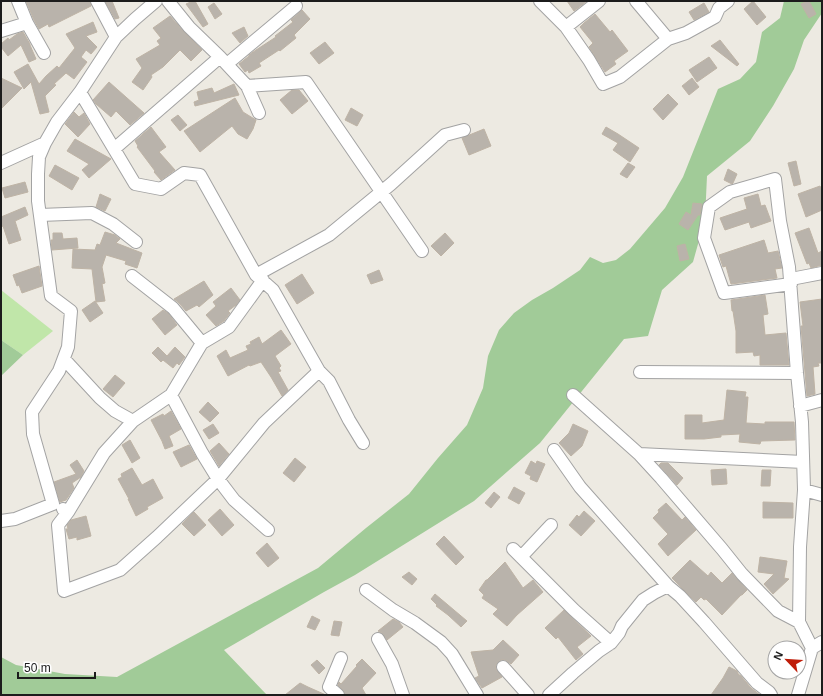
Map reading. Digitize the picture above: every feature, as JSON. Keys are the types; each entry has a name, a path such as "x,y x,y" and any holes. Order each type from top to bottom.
{"street":[{"path":"18,1 27,23 44,53"},
{"path":"97,1 116,37"},
{"path":"68,512 53,504 33,434 32,412 59,371 68,347 71,310 51,296 38,201 39,157 57,122 80,92 116,37 156,1"},
{"path":"168,1 189,27 247,86 259,113"},
{"path":"540,1 566,27 589,60 603,84 620,77 668,40 686,33 715,17 719,8 726,2"},
{"path":"566,27 599,1"},
{"path":"636,1 668,40"},
{"path":"114,149 223,61 296,6"},
{"path":"1,31 27,23"},
{"path":"247,86 306,82 422,251"},
{"path":"80,92 136,184 161,189 184,173 200,175 260,277 273,290 319,371 330,381 349,420 364,443"},
{"path":"319,371 264,424 218,479 120,570 64,592 58,525 68,512 104,453 133,421 171,395 202,343 229,327 260,277 329,235 382,192 444,135 464,130"},
{"path":"1,163 46,142"},
{"path":"799,622 800,547 804,490 804,462 797,373 791,281 790,267 780,222 775,178 730,192 709,207 704,238 724,293 791,281 822,273"},
{"path":"40,215 92,213 113,224 136,242"},
{"path":"132,276 173,308 202,343"},
{"path":"64,359 100,398 115,411 133,421"},
{"path":"640,372 797,373"},
{"path":"171,395 202,453 218,479 234,500 268,530"},
{"path":"573,395 639,454 742,574 778,611 799,622 817,645 798,695"},
{"path":"800,406 822,400"},
{"path":"554,450 580,487 668,586 680,596 704,622 757,683 771,695"},
{"path":"639,454 804,462"},
{"path":"804,490 822,495"},
{"path":"1,521 15,519 53,504"},
{"path":"551,525 517,553 574,610 611,643"},
{"path":"549,695 599,651 611,643 619,633 622,626 643,600 668,586"},
{"path":"366,590 392,610 415,623 441,642 452,654 477,695"},
{"path":"378,639 392,664 402,694"},
{"path":"338,695 329,687 341,658"},
{"path":"503,667 528,695"}],"green space":[{"path":"784,1 822,1 822,13 804,40 794,69 773,106 750,141 707,176 705,219 693,262 662,290 648,336 624,339 540,443 474,501 355,575 224,650 267,695 1,695 1,657 16,665 65,674 117,677 318,568 409,494 467,425 483,388 488,356 499,330 514,313 580,270 590,257 603,263 616,260 630,249 665,208 683,177 718,89 740,79 756,62 762,32 780,18"},
{"path":"1,290 53,331 23,355 1,340"},
{"path":"1,340 23,355 1,376"}],"building":[{"path":"26,1 90,1 91,6 49,27 48,24 39,29"},
{"path":"105,1 112,1 119,18 115,19"},
{"path":"195,1 208,24 203,27 186,4"},
{"path":"567,1 587,1 574,11"},
{"path":"753,1 766,17 757,25 744,9"},
{"path":"809,1 816,14 809,18 801,4"},
{"path":"214,3 222,14 215,19 208,7"},
{"path":"704,3 709,12 694,20 689,12"},
{"path":"302,10 310,19 294,35 296,38 280,51 279,50 259,63 261,66 249,73 248,70 245,72 239,64 249,55 276,37 275,36 293,22 291,20"},
{"path":"595,14 610,32 612,30 628,51 614,61 616,64 605,72 589,47 593,43 580,27"},
{"path":"170,16 202,50 191,61 180,50 163,67 151,75 152,77 143,90 132,82 142,68 136,59 160,45 157,41 161,38 153,28"},
{"path":"93,22 97,32 86,36 97,47 91,54 86,50 81,57 87,62 74,79 66,73 54,84 56,85 45,96 49,112 40,114 31,82 24,89 14,72 28,64 39,84 57,66 59,68 75,48 66,34"},
{"path":"244,27 248,36 240,43 232,33"},
{"path":"23,32 36,59 29,62 21,45 8,56 1,47 1,44 8,38 9,40 17,34"},
{"path":"720,40 739,64 737,66 711,46"},
{"path":"325,42 334,53 319,64 310,53"},
{"path":"709,57 717,68 697,82 689,70"},
{"path":"1,78 22,88 1,109"},
{"path":"692,78 699,87 689,95 682,86"},
{"path":"109,82 144,113 130,125 116,111 111,117 93,100"},
{"path":"234,84 239,95 195,106 194,102 199,100 197,92 212,88 214,93"},
{"path":"292,90 299,90 308,101 292,114 280,100"},
{"path":"668,94 678,104 663,120 653,109"},
{"path":"235,98 243,112 256,120 247,139 238,134 232,126 200,152 184,131"},
{"path":"351,108 363,115 357,126 345,120"},
{"path":"74,112 79,117 84,113 90,124 78,137 65,124"},
{"path":"178,115 187,125 180,131 171,120"},
{"path":"151,127 166,147 159,152 175,170 161,180 137,147 138,146 135,141"},
{"path":"606,127 639,148 630,162 613,150 618,143 602,134"},
{"path":"484,129 491,146 469,155 462,138"},
{"path":"75,139 111,159 89,178 82,170 89,164 67,151"},
{"path":"796,161 801,184 794,186 788,163"},
{"path":"628,163 635,167 627,178 620,174"},
{"path":"55,165 79,178 72,190 49,176"},
{"path":"728,169 737,174 732,184 724,180"},
{"path":"25,182 28,192 5,198 2,188"},
{"path":"820,186 822,191 822,210 806,217 798,194"},
{"path":"100,194 111,199 105,211 96,207"},
{"path":"758,194 761,206 765,205 771,221 751,228 749,222 725,230 720,218 747,209 744,198"},
{"path":"693,203 702,204 700,215 698,215 688,230 679,224 686,212 691,215"},
{"path":"25,207 28,215 15,221 21,240 9,244 3,226 1,227 1,217"},
{"path":"809,228 818,253 822,251 822,265 811,268 809,263 807,264 795,233"},
{"path":"105,232 115,235 120,239 116,243 142,253 137,268 125,264 126,261 106,255 102,267 105,283 102,284 105,301 96,302 92,269 72,268 73,249 95,250 97,244 100,245"},
{"path":"53,233 62,233 63,239 77,238 78,248 52,250 51,240 53,240"},
{"path":"445,233 454,243 441,256 431,246"},
{"path":"764,240 768,253 778,251 782,268 775,269 777,278 731,284 726,266 723,267 719,255"},
{"path":"685,244 689,259 680,261 677,246"},
{"path":"39,266 42,286 22,293 19,285 17,286 13,275"},
{"path":"379,270 383,280 371,284 367,275"},
{"path":"302,274 314,293 297,304 285,285"},
{"path":"204,281 213,295 199,307 197,305 186,311 174,299"},
{"path":"231,288 240,300 228,311 230,313 224,321 216,326 206,315 216,306 213,302"},
{"path":"765,295 768,314 763,315 765,335 786,333 789,365 760,365 760,355 754,356 753,352 736,353 736,331 731,300"},
{"path":"822,299 822,363 818,363 819,366 813,367 815,394 807,396 801,326 803,326 800,302"},
{"path":"95,301 103,313 90,322 82,310"},
{"path":"163,310 168,313 177,325 165,335 152,319"},
{"path":"281,330 291,344 275,356 281,366 279,368 281,371 278,372 288,390 282,396 261,362 250,366 249,365 228,376 217,356 226,350 230,358 248,350 246,346 251,344 250,342 259,337 262,344"},
{"path":"158,347 167,356 175,347 185,357 179,365 177,363 173,368 163,360 161,362 152,353"},
{"path":"115,375 125,383 113,397 103,389"},
{"path":"727,390 746,392 745,397 748,397 746,423 765,424 765,422 794,422 795,440 761,441 760,444 739,442 740,434 721,435 721,437 704,439 685,439 685,415 702,415 702,423 724,420"},
{"path":"208,402 219,413 210,422 199,412"},
{"path":"171,411 181,429 169,436 173,446 165,449 151,420 163,414 164,416"},
{"path":"213,424 219,433 209,439 203,430"},
{"path":"573,424 588,431 582,446 571,456 559,443 569,433"},
{"path":"130,440 140,458 132,463 122,445"},
{"path":"219,443 229,454 219,466 210,451"},
{"path":"189,445 197,459 181,467 173,452"},
{"path":"295,458 306,467 294,482 283,473"},
{"path":"77,460 84,471 81,477 72,483 74,488 66,500 60,502 54,482 76,474 70,465"},
{"path":"531,461 536,464 537,461 545,464 537,482 530,479 531,476 525,473"},
{"path":"661,463 668,463 683,478 677,485 659,465"},
{"path":"132,468 142,485 153,479 163,498 147,507 148,509 136,516 118,479 122,477 121,474"},
{"path":"726,469 727,484 712,485 711,470"},
{"path":"762,470 771,470 770,486 761,486"},
{"path":"514,487 525,493 519,504 508,498"},
{"path":"494,492 500,497 491,508 485,503"},
{"path":"763,502 793,503 793,518 763,518"},
{"path":"666,503 682,520 685,517 696,530 668,556 658,544 668,534 653,518 659,512 658,510"},
{"path":"220,509 234,525 222,536 208,520"},
{"path":"584,511 595,521 581,536 569,525 577,515 579,517"},
{"path":"194,512 206,525 194,536 182,524"},
{"path":"86,516 91,536 77,540 77,537 69,539 66,529 68,529 67,525 71,520"},
{"path":"444,536 464,557 456,565 436,544"},
{"path":"267,543 279,558 268,567 256,553"},
{"path":"760,557 787,561 784,578 789,579 773,594 764,584 774,574 758,572"},
{"path":"690,560 708,576 711,572 722,583 732,573 747,590 722,615 706,599 704,600 701,597 696,602 672,578"},
{"path":"505,562 523,588 533,580 543,592 507,626 493,614 498,609 482,598 484,595 479,590 486,580"},
{"path":"409,572 417,579 412,585 402,577"},
{"path":"435,594 467,621 461,627 436,606 437,605 431,599"},
{"path":"564,610 591,636 577,647 583,654 576,660 558,637 556,639 545,628"},
{"path":"312,616 320,620 315,630 307,627"},
{"path":"393,619 399,622 403,627 387,640 382,633 378,631"},
{"path":"334,621 342,622 339,636 331,635"},
{"path":"503,640 519,655 511,664 505,660 498,662 496,669 502,677 482,688 475,678 479,676 471,652 493,650"},
{"path":"362,659 376,673 362,688 366,695 345,695 343,690 338,685 339,682 341,684"},
{"path":"317,660 325,668 319,674 311,665"},
{"path":"729,667 737,671 751,688 760,695 711,695"},
{"path":"300,683 308,687 326,695 285,695"}]}
